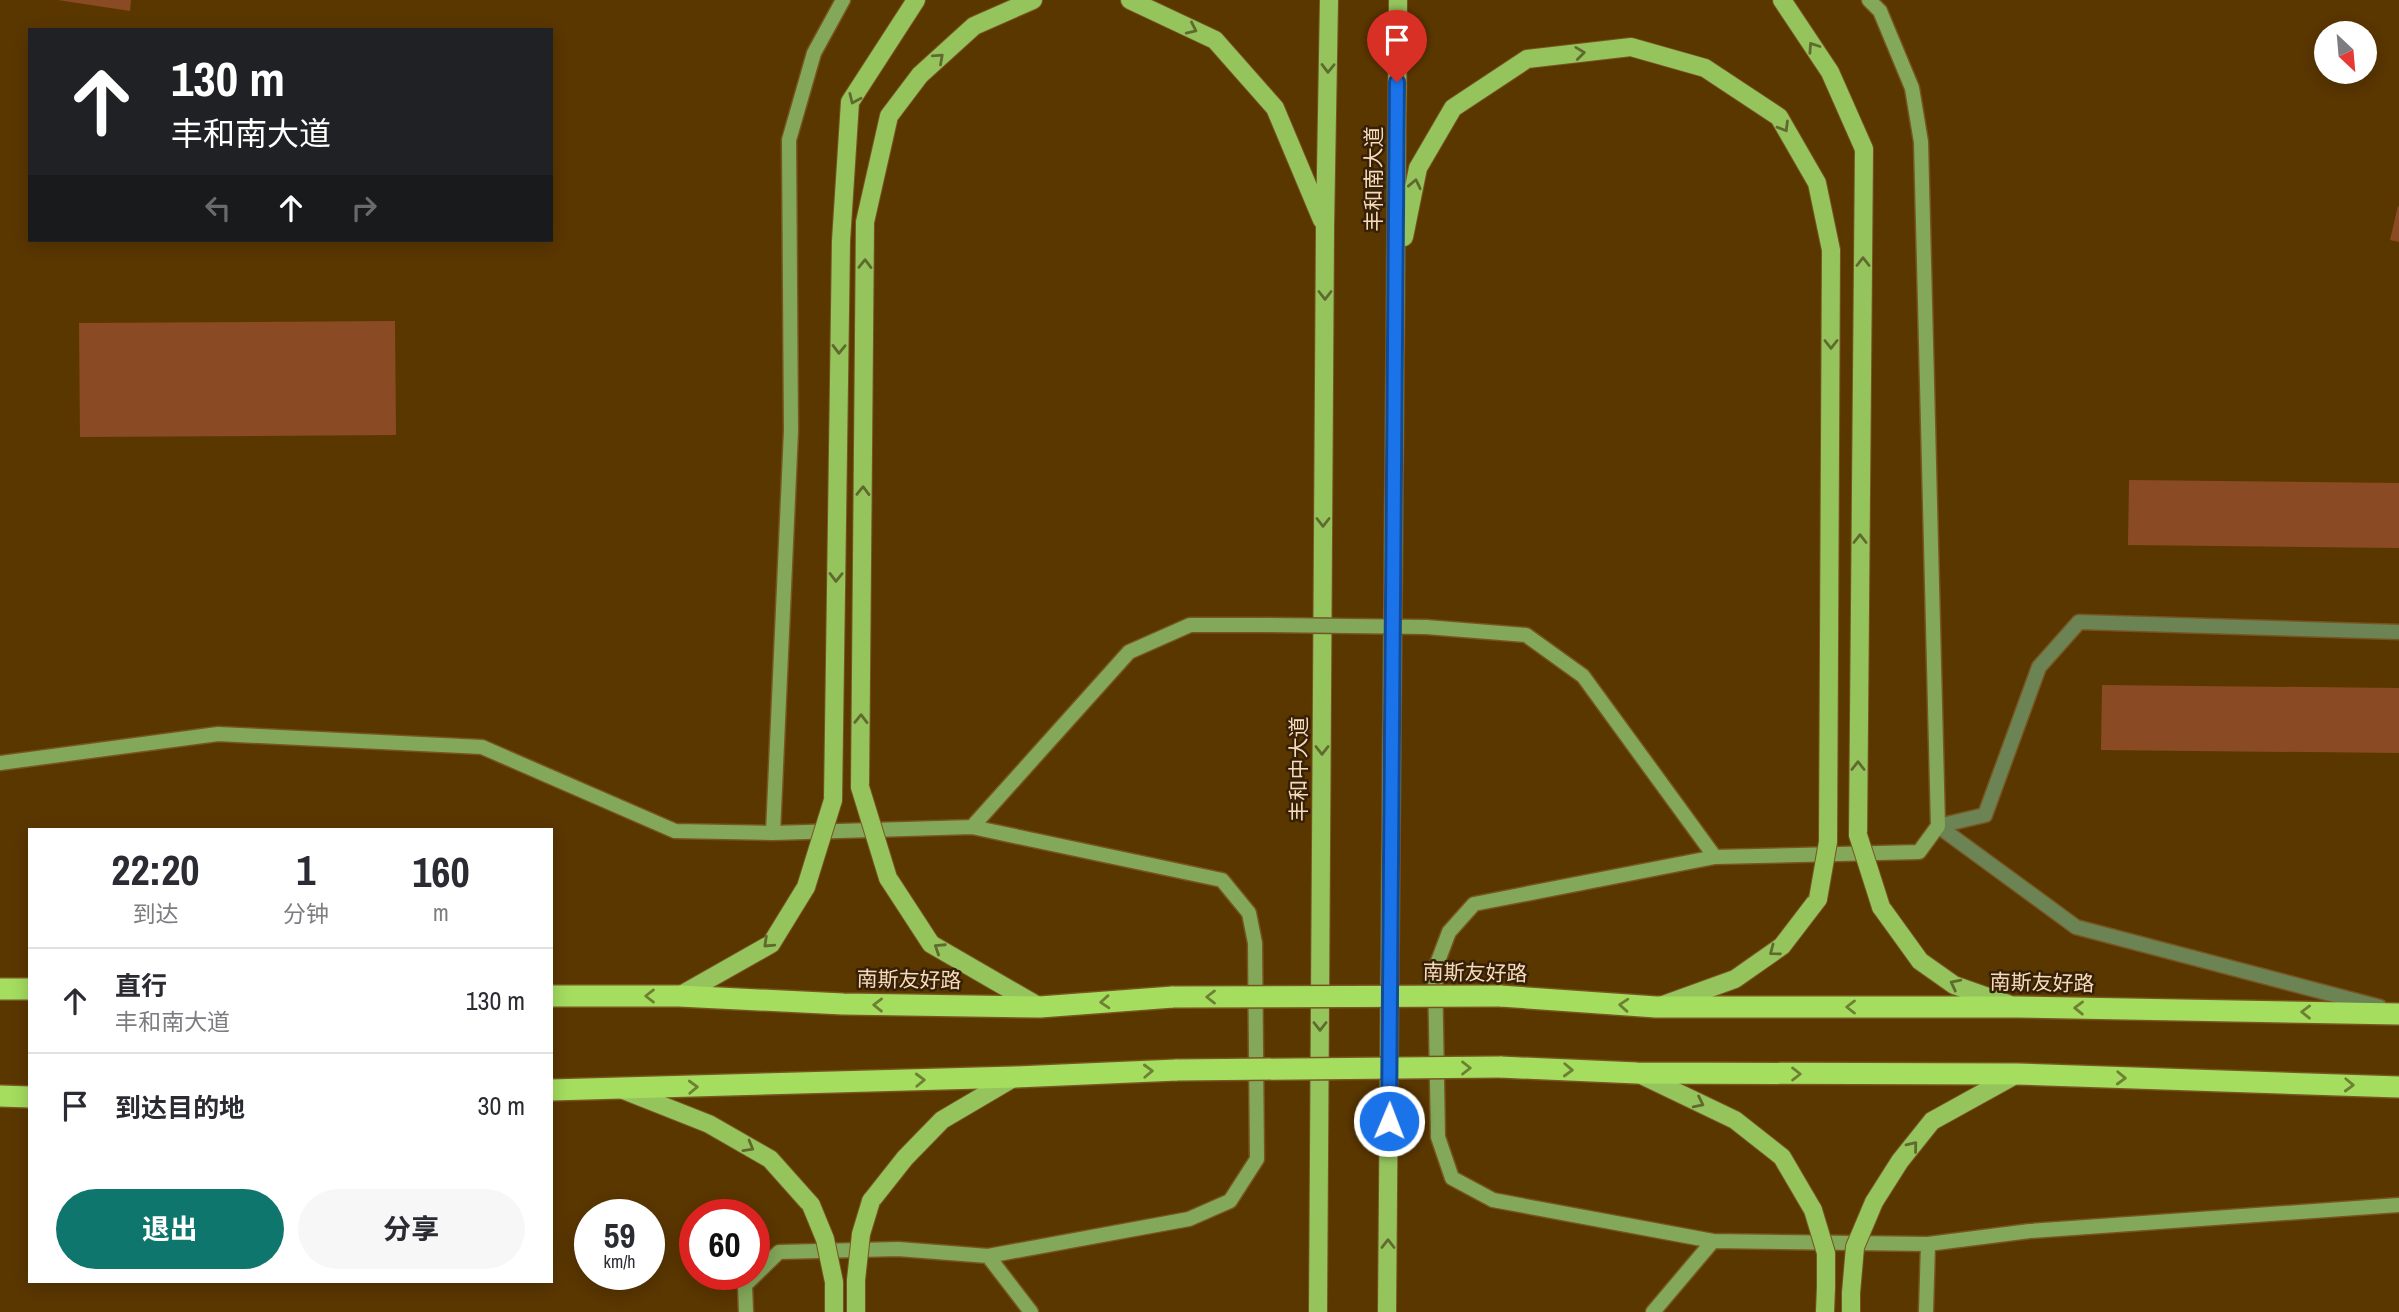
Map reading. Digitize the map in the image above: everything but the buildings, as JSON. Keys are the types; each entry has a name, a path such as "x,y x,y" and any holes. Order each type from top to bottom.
{"highway":[{"path":"0,989 28,989"},
{"name":"南斯友好路","path":"553,996 679,996 843,1004 1040,1007 1173,997 1500,996 1657,1007 2018,1007 2399,1013"},
{"path":"553,1090 1177,1070 1500,1067 1637,1073 2017,1074 2399,1087"},
{"path":"0,1096 28,1097"}],"main road":[{"path":"679,996 771,944 806,887 833,800 841,241 850,102 916,0"},
{"path":"1032,0 974,26 920,75 889,116 865,222 860,787 888,878 931,944 1040,1007"},
{"path":"1130,0 1215,40 1275,108 1325,227"},
{"path":"1325,227 1329,0"},
{"name":"丰和南大道","path":"1396,275 1398,0"},
{"path":"1782,0 1830,72 1864,149 1858,835 1881,907 1920,961 1954,985 2018,1007"},
{"path":"1387,1312 1396,275 1418,168 1453,108 1527,59 1631,47 1705,68 1779,117 1817,183 1831,250 1828,842 1818,899 1782,946 1735,979 1657,1007"},
{"name":"丰和中大道","path":"1318,1312 1325,227"},
{"path":"1637,1073 1735,1120 1782,1157 1813,1210 1826,1253 1825,1312"},
{"path":"1851,1312 1856,1247 1874,1202 1900,1161 1932,1121 2017,1074"},
{"path":"856,1312 860,1234 871,1201 905,1158 942,1120 1015,1077"},
{"path":"620,1089 709,1124 770,1159 811,1205 825,1239 834,1282 834,1312"}],"street":[{"path":"773,833 792,431 789,140 814,53 844,0"},
{"path":"1869,0 1880,11 1912,88 1921,142 1938,826 1919,852 1715,858 1474,904 1448,932 1435,969 1438,1137 1452,1178 1493,1200 1713,1241 1928,1244 2030,1231 2399,1205"},
{"path":"1938,826 1984,815 2039,667 2079,622 2399,632"},
{"path":"972,827 1129,652 1190,625 1426,627 1526,635 1583,676 1715,858"},
{"path":"0,763 218,734 482,747 675,831 773,833 972,827 1222,880 1249,913 1255,943 1257,1159 1230,1201 1189,1219 988,1256 898,1249 779,1252 745,1285 746,1312"},
{"path":"1938,826 2076,927 2399,1013"},
{"path":"1653,1312 1713,1241"},
{"path":"1926,1312 1928,1244"},
{"path":"988,1256 1031,1312"}],"route":[{"path":"1389,1121 1397,82"}]}
